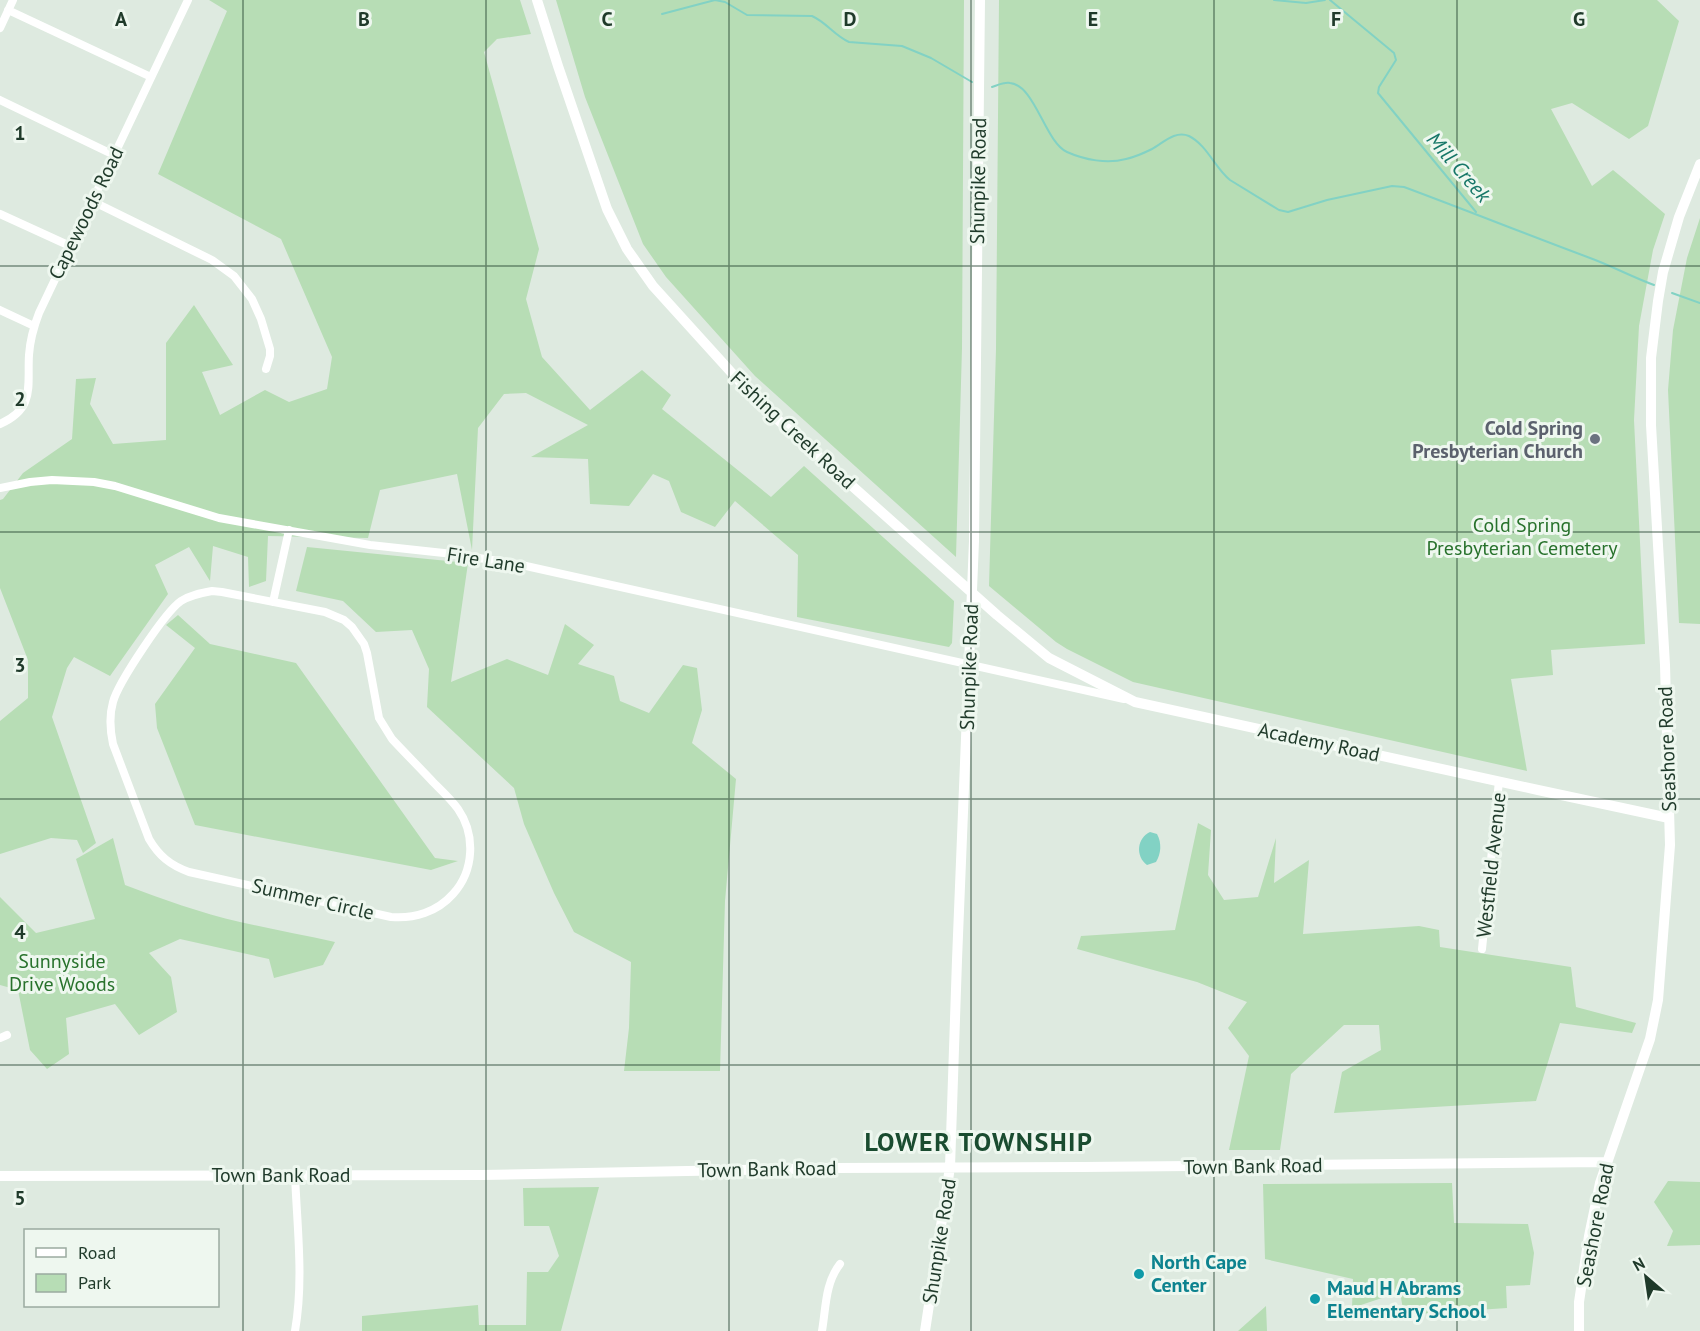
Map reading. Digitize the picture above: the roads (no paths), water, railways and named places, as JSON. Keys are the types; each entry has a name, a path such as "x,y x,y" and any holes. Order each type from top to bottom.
{"street":[{"path":"0,28 13,0"},
{"name":"Capewoods Road","path":"0,424 15,415 26,401 30,383 29,356 34,326 39,313 188,0"},
{"name":"Fishing Creek Road","path":"537,0 607,209 638,266 653,286 759,403 972,593 1049,658 1136,702"},
{"name":"Shunpike Road","path":"925,1331 950,1167 972,593 980,0"},
{"path":"8,10 151,77"},
{"path":"0,100 114,155"},
{"name":"Seashore Road","path":"1579,1331 1579,1302 1588,1236 1606,1162 1650,1039 1658,1000 1670,845 1665,665 1652,425 1652,358 1663,272 1679,217 1700,164"},
{"path":"92,201 213,260 234,276 252,299 261,319 270,348 266,369"},
{"path":"0,214 70,246"},
{"path":"0,310 34,326"},
{"name":"Fire Lane","path":"0,488 52,480 94,482 116,486 219,518 370,545 517,564 969,664"},
{"path":"273,602 289,530"},
{"name":"Summer Circle","path":"212,591 273,602 325,612 344,620 352,627 364,644 367,653 376,707 385,729 450,800 464,819 468,830 470,851 466,874 454,893 436,908 414,917 391,917 189,872 169,863 154,848 149,839 113,744 111,709 118,689 165,616 181,601 212,591"},
{"name":"Academy Road","path":"969,664 1669,818"},
{"name":"Westfield Avenue","path":"1482,949 1499,781"},
{"name":"Town Bank Road","path":"0,1176 482,1175 836,1168 1606,1162"},
{"path":"295,1175 299,1275 295,1331"},
{"path":"822,1331 830,1281 840,1264"}],"water":[{"path":"1150,832 1157,834 1160,848 1156,862 1147,865 1141,857 1139,847 1142,838"}],"waterway":[{"path":"662,14 715,0 725,2 747,15 812,16 849,42 902,46 931,58 972,82"},
{"path":"1274,0 1306,3 1325,0"},
{"name":"Mill Creek","path":"1330,0 1394,53 1396,60 1379,87 1378,93 1476,212"},
{"path":"992,87 1008,83 1019,86 1033,103 1059,146 1081,157 1104,161 1126,159 1149,150 1174,136 1189,136 1201,145 1230,180 1279,210 1288,212 1327,200 1392,186 1404,187 1598,261 1654,285"},
{"name":"Mill Creek","path":"1672,293 1700,303"}],"place":[{"name":"Cold Spring Presbyterian Church","path":"1595,439"},
{"name":"North Cape Center","path":"1139,1274"},
{"name":"Maud H Abrams Elementary School","path":"1315,1299"}],"district":[{"name":"LOWER TOWNSHIP","path":"979,1141"}],"park label":[{"name":"Cold Spring Presbyterian Cemetery","path":"1522,536"},
{"name":"Sunnyside Drive Woods","path":"62,972"}]}
